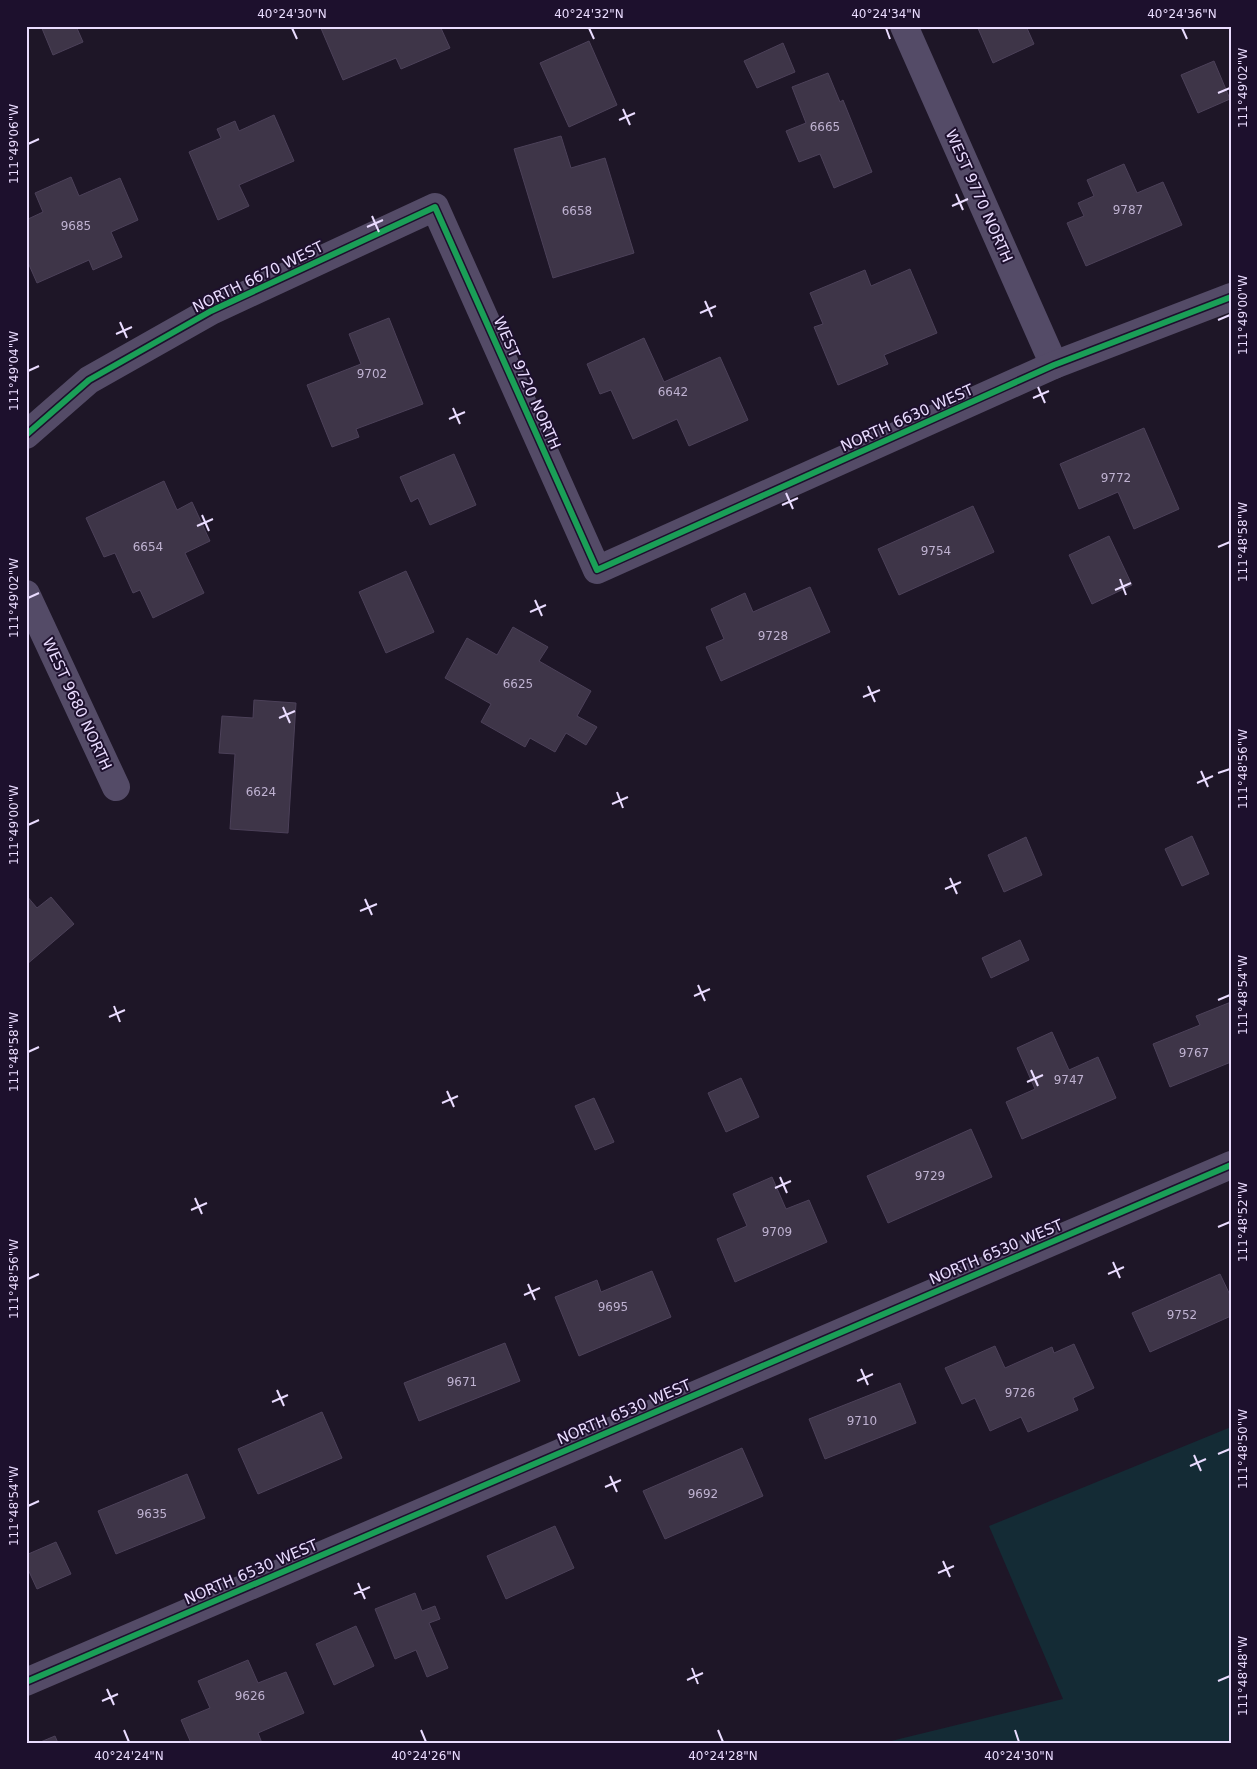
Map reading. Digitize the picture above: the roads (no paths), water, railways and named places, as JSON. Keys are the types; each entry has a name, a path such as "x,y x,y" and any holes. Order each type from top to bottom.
{"street":[{"name":"WEST 9770 NORTH","path":"904,26 1054,365"},
{"name":"NORTH 6670 WEST","path":"26,435 89,380 211,311 435,207"},
{"name":"WEST 9720 NORTH","path":"435,207 597,570"},
{"name":"NORTH 6630 WEST","path":"597,570 1054,365 1231,297"},
{"name":"WEST 9680 NORTH","path":"26,594 116,787"},
{"name":"NORTH 6530 WEST","path":"26,1682 1231,1165"}]}
